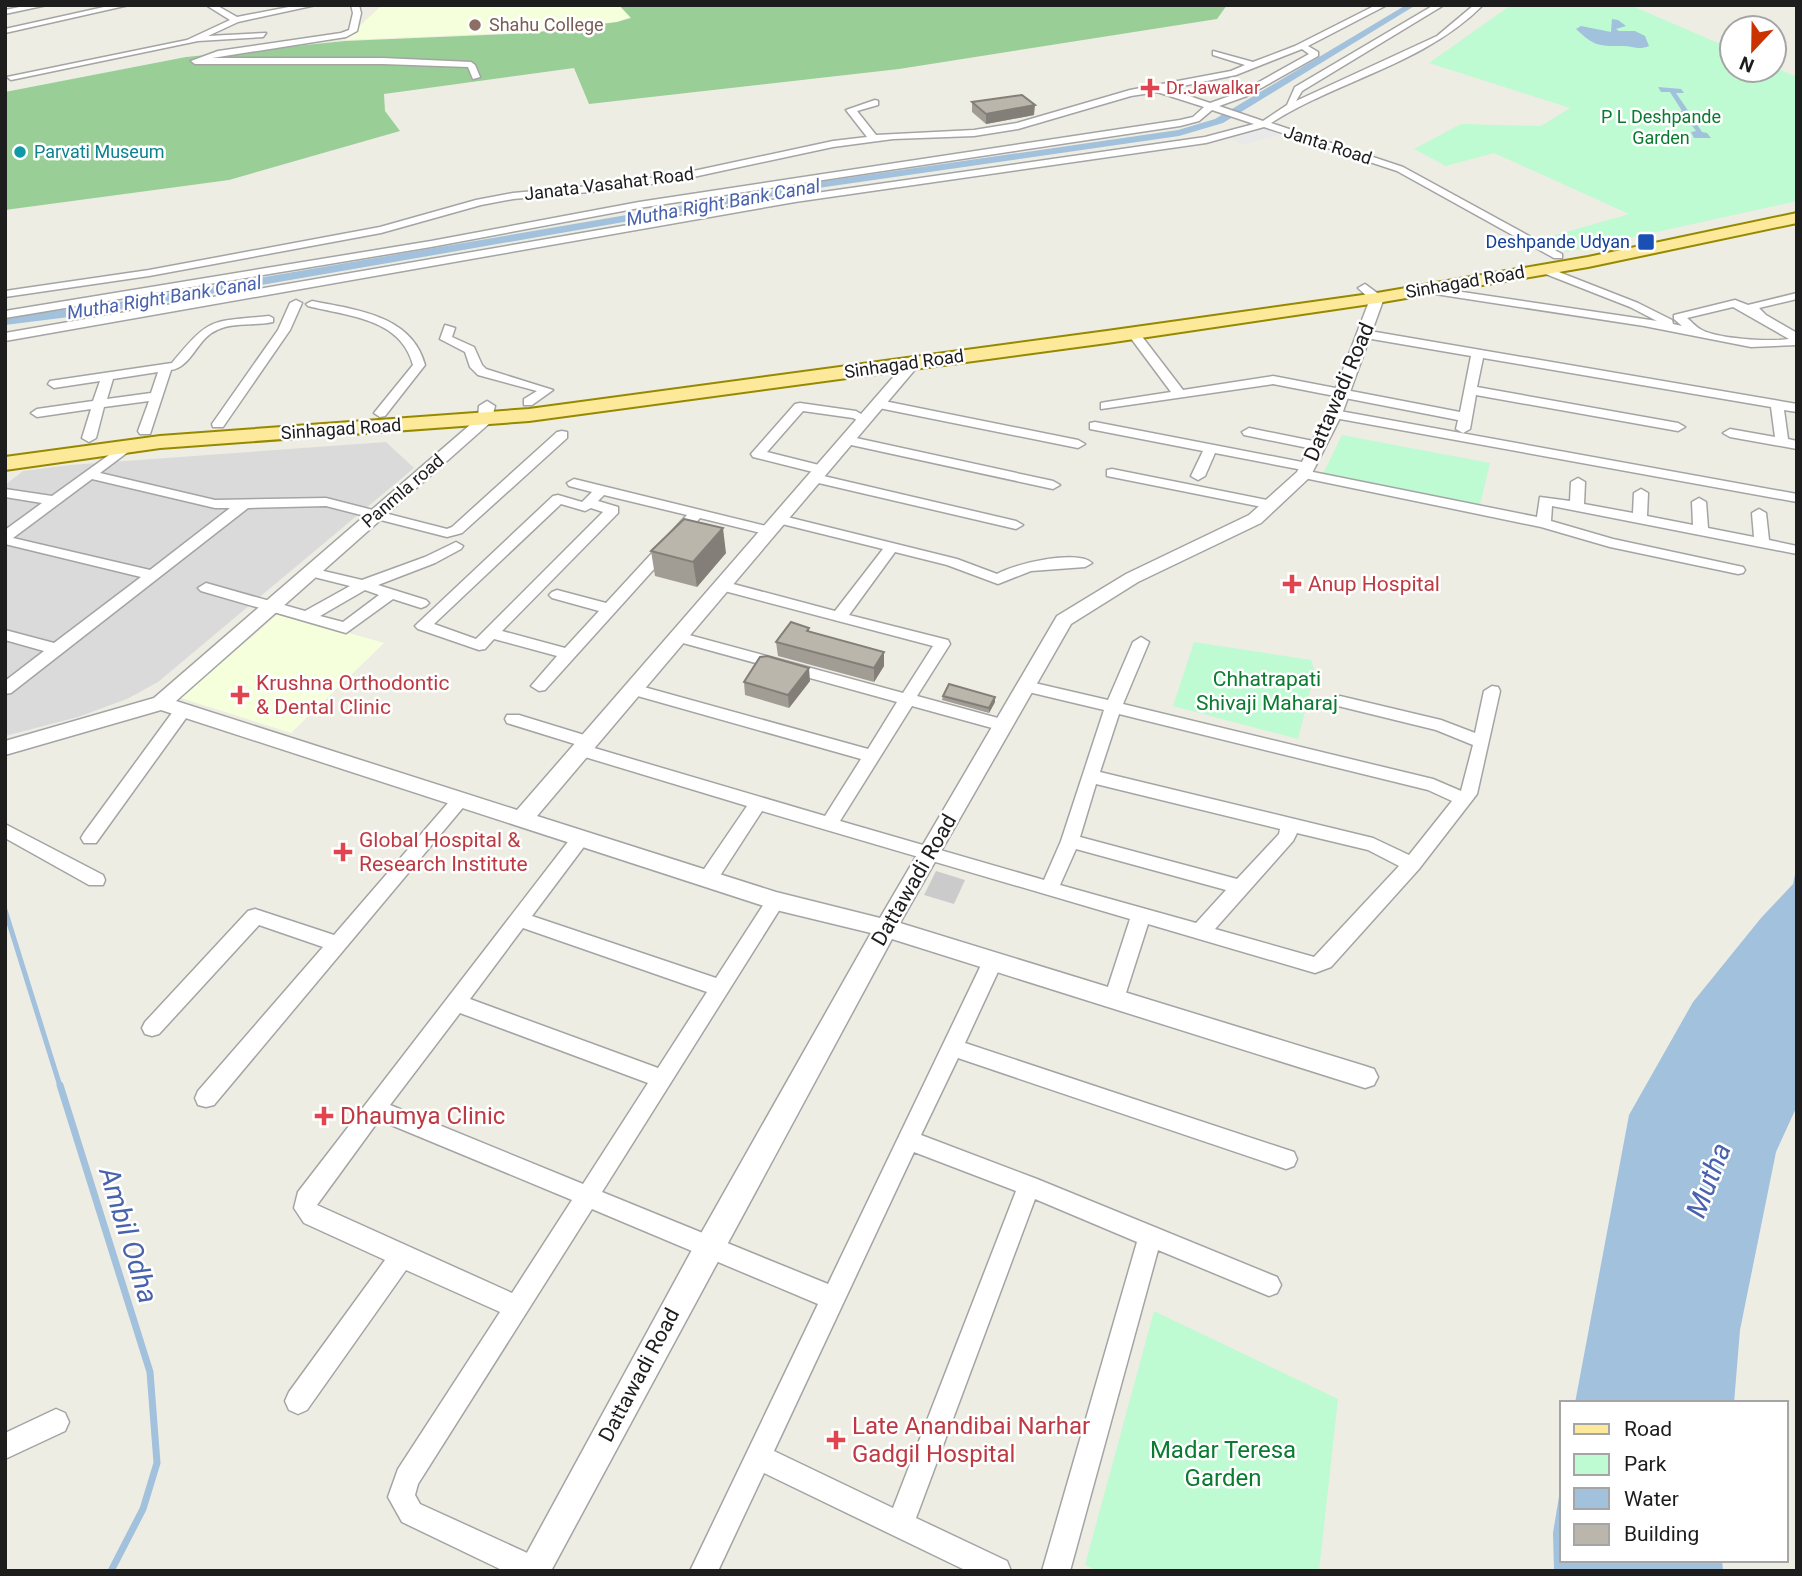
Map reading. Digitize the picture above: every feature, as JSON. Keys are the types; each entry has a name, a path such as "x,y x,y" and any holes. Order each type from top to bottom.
{"main road":[{"name":"Sinhagad Road","path":"5,464 127,446 486,413 913,363 1133,333 1371,293 1797,208"},
{"name":"Sinhagad Road","path":"5,451 89,438 218,424 380,413 486,413 528,402 1371,293 1422,289 1542,269 1797,218"}],"street":[{"path":"5,12 43,5"},
{"path":"5,31 105,7 125,5"},
{"path":"210,5 236,20"},
{"path":"200,38 236,20 312,5"},
{"path":"355,5 357,13 353,31 343,35 218,54 195,61 383,61 471,65 476,77"},
{"path":"1158,89 1233,73 1303,46 1383,5"},
{"path":"1292,106 1298,89 1440,5"},
{"path":"5,337 795,199 1206,140 1260,123 1414,52 1440,38 1479,5"},
{"path":"11,77 200,38 242,38 278,33"},
{"path":"5,315 186,286 867,162 1158,128 1196,119 1315,54 1303,46"},
{"path":"1216,54 1253,65"},
{"name":"Janata Vasahat Road","path":"5,294 149,273 381,230 480,202 697,174 838,143 1003,128 1044,119 1130,93 1158,89 1214,107"},
{"path":"874,139 851,110 876,103"},
{"name":"Janta Road","path":"1214,107 1400,169 1558,256"},
{"path":"1003,128 1022,142"},
{"path":"838,143 867,162"},
{"path":"597,188 613,210"},
{"path":"526,195 528,207"},
{"path":"1542,269 1634,305 1679,328"},
{"path":"1422,289 1679,328 1753,345 1771,346 1795,336"},
{"name":"Dattawadi Road","path":"534,1571 886,928 1064,620 1132,578 1255,519 1306,471 1334,414 1364,334 1371,293"},
{"path":"1795,336 1751,308 1797,296"},
{"path":"218,424 284,330 296,303"},
{"path":"1735,303 1795,336 1767,342 1752,341 1696,329 1678,317 1735,303"},
{"path":"312,304 380,322 406,337 418,352 419,365 415,373 380,413"},
{"path":"54,384 166,368 181,363 204,332 216,325 269,320"},
{"path":"449,328 446,339 470,349 476,367 482,372 547,390 528,402"},
{"path":"1133,333 1180,394"},
{"path":"1364,334 1797,408"},
{"path":"1461,437 1478,354"},
{"path":"521,820 913,363"},
{"path":"145,431 166,368"},
{"path":"89,438 107,377"},
{"path":"1106,406 1273,380 1465,418"},
{"path":"1471,390 1678,427"},
{"path":"37,413 158,396"},
{"path":"879,404 1078,444"},
{"path":"1777,405 1782,443"},
{"path":"864,420 856,415 800,407 758,454 818,474 1016,524"},
{"name":"Panmla road","path":"162,703 486,413"},
{"path":"1334,414 1797,498"},
{"path":"1095,426 1211,448 1544,523 1609,543 1738,570"},
{"path":"1249,432 1318,446"},
{"path":"1730,433 1797,445"},
{"path":"89,474 215,504 326,502 453,533 562,435"},
{"path":"847,440 1053,485"},
{"path":"5,538 127,446"},
{"path":"1198,476 1211,448"},
{"path":"1112,472 1272,505"},
{"path":"574,482 697,513 892,547 952,562 998,580 1030,567 1050,563 1085,563"},
{"path":"1577,506 1578,482"},
{"path":"589,503 613,510 479,645 423,626 558,499 585,506 602,489"},
{"path":"5,493 54,500"},
{"path":"1640,519 1641,493"},
{"path":"1544,523 1545,500 1797,550"},
{"path":"1699,502 1701,531"},
{"path":"5,689 243,505"},
{"path":"539,686 697,513"},
{"path":"1759,513 1762,543"},
{"path":"5,538 153,575"},
{"path":"306,617 363,585 430,560 456,546"},
{"path":"839,617 892,547"},
{"path":"310,572 421,603"},
{"path":"722,586 942,644 829,824"},
{"path":"206,588 346,628 390,594"},
{"path":"557,595 609,609"},
{"path":"5,635 57,649"},
{"path":"497,635 567,654"},
{"path":"678,637 1003,725"},
{"path":"1049,890 1070,841 1114,707 1141,642"},
{"path":"1026,686 1433,785 1464,799"},
{"path":"633,689 872,756"},
{"path":"513,719 585,746 758,803 1049,890 1315,965 1324,961 1412,864 1471,790 1492,691"},
{"path":"1340,701 1441,726 1482,743"},
{"path":"5,748 162,703 707,880 776,901 886,928 1365,1077"},
{"path":"90,838 183,710"},
{"path":"1090,776 1373,845 1412,864"},
{"path":"206,1098 460,800"},
{"path":"707,880 758,803"},
{"path":"1199,933 1287,836 1290,823"},
{"path":"5,830 96,880"},
{"path":"516,1307 312,1216 305,1209 306,1199 580,839"},
{"path":"1070,841 1240,887"},
{"path":"534,1571 411,1513 401,1497 407,1478 776,901"},
{"path":"152,1028 255,916 338,944"},
{"path":"1114,999 1141,916"},
{"path":"518,919 720,988"},
{"path":"704,1571 993,961"},
{"path":"454,1002 662,1079"},
{"path":"952,1047 1286,1159"},
{"path":"374,1108 833,1298"},
{"path":"908,1140 1029,1186 1269,1285"},
{"path":"900,1525 1029,1186"},
{"path":"1056,1571 1150,1237"},
{"path":"298,1401 402,1256"},
{"path":"5,1446 55,1422"},
{"path":"758,1457 997,1571"}],"shaded area":[{"name":"Shahu College","path":"382,5 618,5 630,17 616,22 531,32 345,40"},
{"path":"1263,127 1280,135 1242,145 1225,136"},
{"path":"386,442 414,468 158,682 127,699 78,717 5,736 5,485 23,471 70,465"},
{"path":"279,613 384,643 291,733 181,698"},
{"path":"936,871 965,880 954,904 924,895"}],"green space":[{"path":"619,5 1227,5 1217,19 899,69 589,104 574,68 384,94 385,111 400,131 229,180 5,210 5,92 186,57 345,41 531,33 631,18"},
{"name":"P L Deshpande Garden","path":"1511,5 1630,5 1718,43 1718,84 1788,84 1788,73 1797,77 1797,201 1566,252 1538,240 1629,214 1494,153 1446,166 1414,149 1461,124 1541,126 1570,108 1429,63"},
{"path":"1342,435 1490,463 1480,505 1323,474"},
{"name":"Chhatrapati Shivaji Maharaj","path":"1194,642 1311,660 1315,671 1298,739 1173,706"},
{"name":"Madar Teresa Garden","path":"1154,1311 1338,1399 1319,1571 1097,1571 1085,1565"}],"water":[{"path":"1612,19 1626,26 1616,29 1619,31 1635,31 1645,36 1649,46 1638,48 1601,45 1587,39 1576,29 1581,26 1611,32"},
{"path":"1658,87 1681,89 1684,93 1676,93 1689,112 1711,114 1713,116 1692,117 1702,132 1711,138 1694,138 1691,132 1696,131 1685,116 1663,114 1662,112 1682,111 1670,92 1661,92"},
{"name":"Mutha","path":"1797,865 1797,1106 1776,1152 1740,1330 1734,1401 1575,1401 1629,1115 1693,1002 1761,918 1793,884"},
{"path":"1560,1490 1560,1562 1722,1562 1723,1571 1554,1571 1553,1533"}],"building":[{"path":"1022,95 1035,105 986,114 972,102"},
{"path":"684,519 723,528 693,562 651,551"},
{"path":"791,622 809,628 807,631 884,652 874,668 776,642"},
{"path":"767,656 809,668 788,695 744,682 760,657"},
{"path":"949,684 995,697 989,708 943,696"}],"waterway":[{"name":"Mutha Right Bank Canal","path":"5,321 101,309 825,184 1179,133 1219,121 1412,5"},
{"name":"Ambil Odha","path":"5,910 60,1086"},
{"name":"Ambil Odha","path":"60,1085 150,1372 157,1463 143,1509 111,1571"}],"place":[{"name":"Shahu College","path":"475,25"},
{"name":"Dr.Jawalkar","path":"1150,88"},
{"name":"Parvati Museum","path":"20,152"},
{"name":"Deshpande Udyan","path":"1646,242"},
{"name":"Anup Hospital","path":"1292,584"},
{"name":"Krushna Orthodontic & Dental Clinic","path":"240,695"},
{"name":"Global Hospital & Research Institute","path":"343,852"},
{"name":"Dhaumya Clinic","path":"324,1116"},
{"name":"Late Anandibai Narhar Gadgil Hospital","path":"836,1440"}]}
